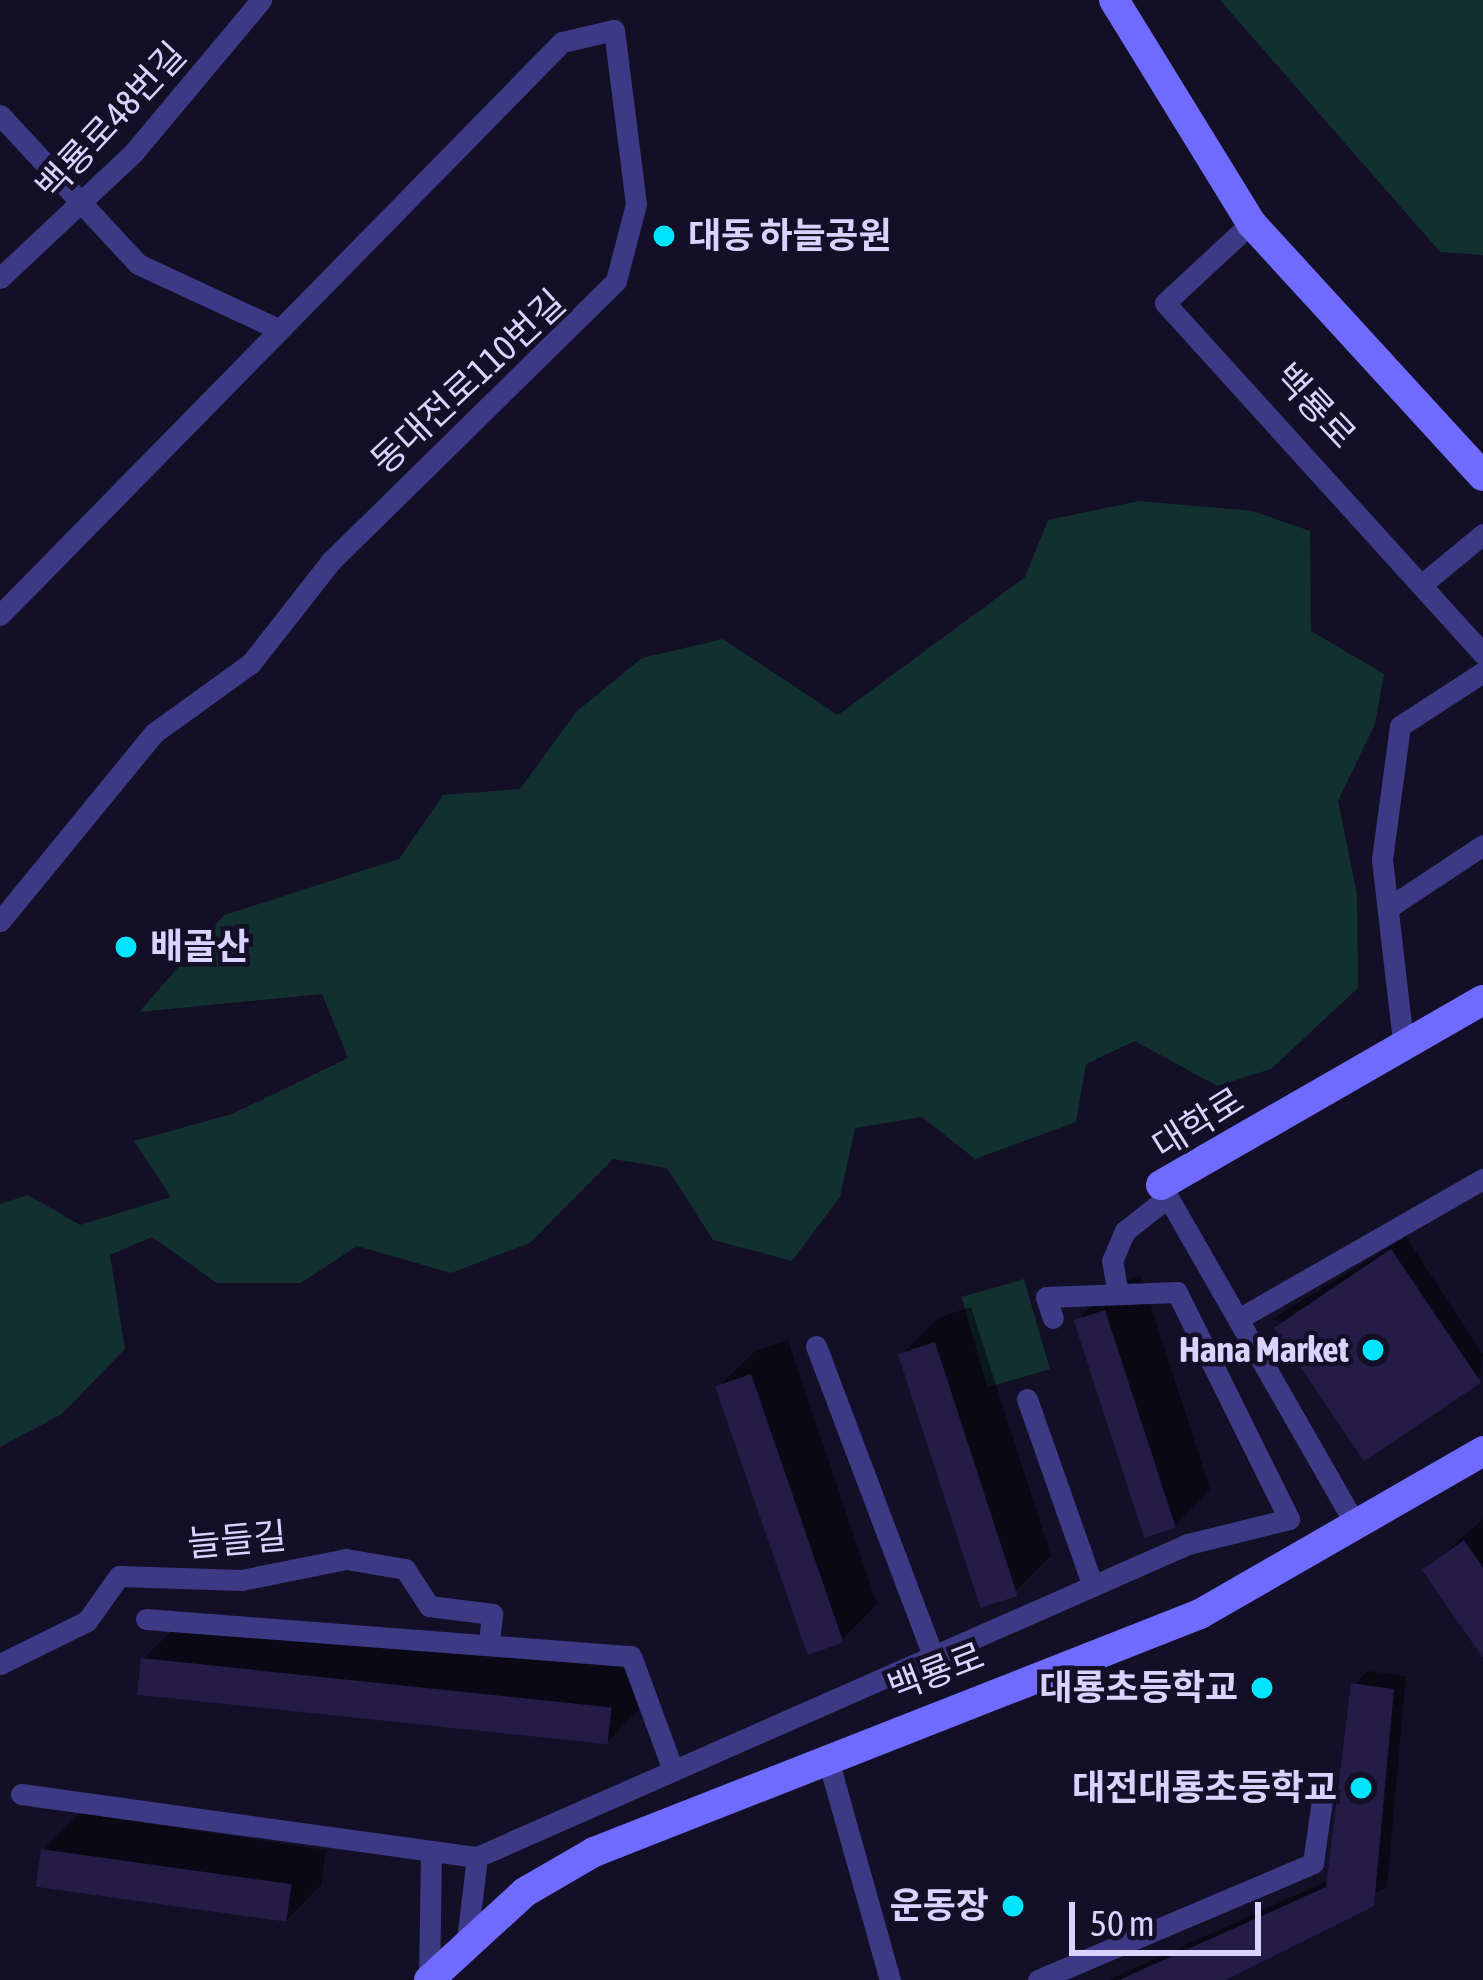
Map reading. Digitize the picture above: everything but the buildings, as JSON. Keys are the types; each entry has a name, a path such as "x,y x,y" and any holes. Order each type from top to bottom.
{"main road":[{"path":"1114,0 1250,223 1483,476"},
{"name":"대학로","path":"1164,1191 1483,1000"},
{"name":"백룡로","path":"429,1980 467,1939 593,1852 827,1756 1200,1614 1483,1451"}],"street":[{"name":"백룡로48번길","path":"0,278 82,201 261,0"},
{"name":"동대전로110번길","path":"0,615 562,42 614,31 635,204 616,280 346,545 251,663 154,733 0,921"},
{"path":"0,115 138,264 278,329"},
{"name":"백룡로","path":"1250,223 1165,303 1426,581 1483,654"},
{"path":"1426,581 1483,534"},
{"path":"1404,1050 1391,906 1382,860 1400,726 1483,672"},
{"path":"1391,906 1483,845"},
{"path":"1240,1318 1483,1178"},
{"path":"1118,1294 1112,1261 1125,1231 1164,1191"},
{"name":"대학로","path":"1164,1191 1357,1526"},
{"path":"21,1794 476,1857 1188,1544 1289,1520 1177,1292 1046,1297 1053,1318"},
{"path":"816,1346 933,1656"},
{"path":"1027,1399 1093,1586"},
{"name":"늘들길","path":"0,1664 87,1622 119,1576 242,1580 346,1559 405,1569 429,1606 492,1614 489,1645"},
{"path":"146,1619 632,1656 673,1770"},
{"path":"827,1756 890,1980"},
{"path":"1038,1980 1313,1863 1323,1792"},
{"path":"429,1980 431,1851"},
{"path":"467,1939 476,1857"}],"green space":[{"path":"1220,0 1483,0 1483,255 1440,252"},
{"path":"1139,501 1253,511 1310,531 1311,631 1384,674 1375,724 1338,801 1357,894 1358,988 1271,1069 1217,1086 1135,1041 1086,1064 1076,1122 975,1159 922,1117 855,1128 840,1197 792,1261 713,1240 667,1168 613,1159 530,1243 451,1273 357,1246 301,1283 217,1283 152,1237 110,1255 125,1349 62,1414 0,1447 0,1204 28,1195 80,1225 171,1197 134,1141 232,1114 348,1058 322,994 139,1012 224,915 399,859 443,795 520,789 576,712 642,658 723,639 838,715 1025,577 1048,520"},
{"path":"1024,1279 1050,1369 987,1387 962,1297"}],"place":[{"name":"대동 하늘공원","path":"664,236"},
{"name":"배골산","path":"126,947"},
{"name":"Hana Market","path":"1373,1350"},
{"name":"대룡초등학교","path":"1262,1688"},
{"name":"대전대룡초등학교","path":"1361,1788"},
{"name":"운동장","path":"1013,1906"}]}
